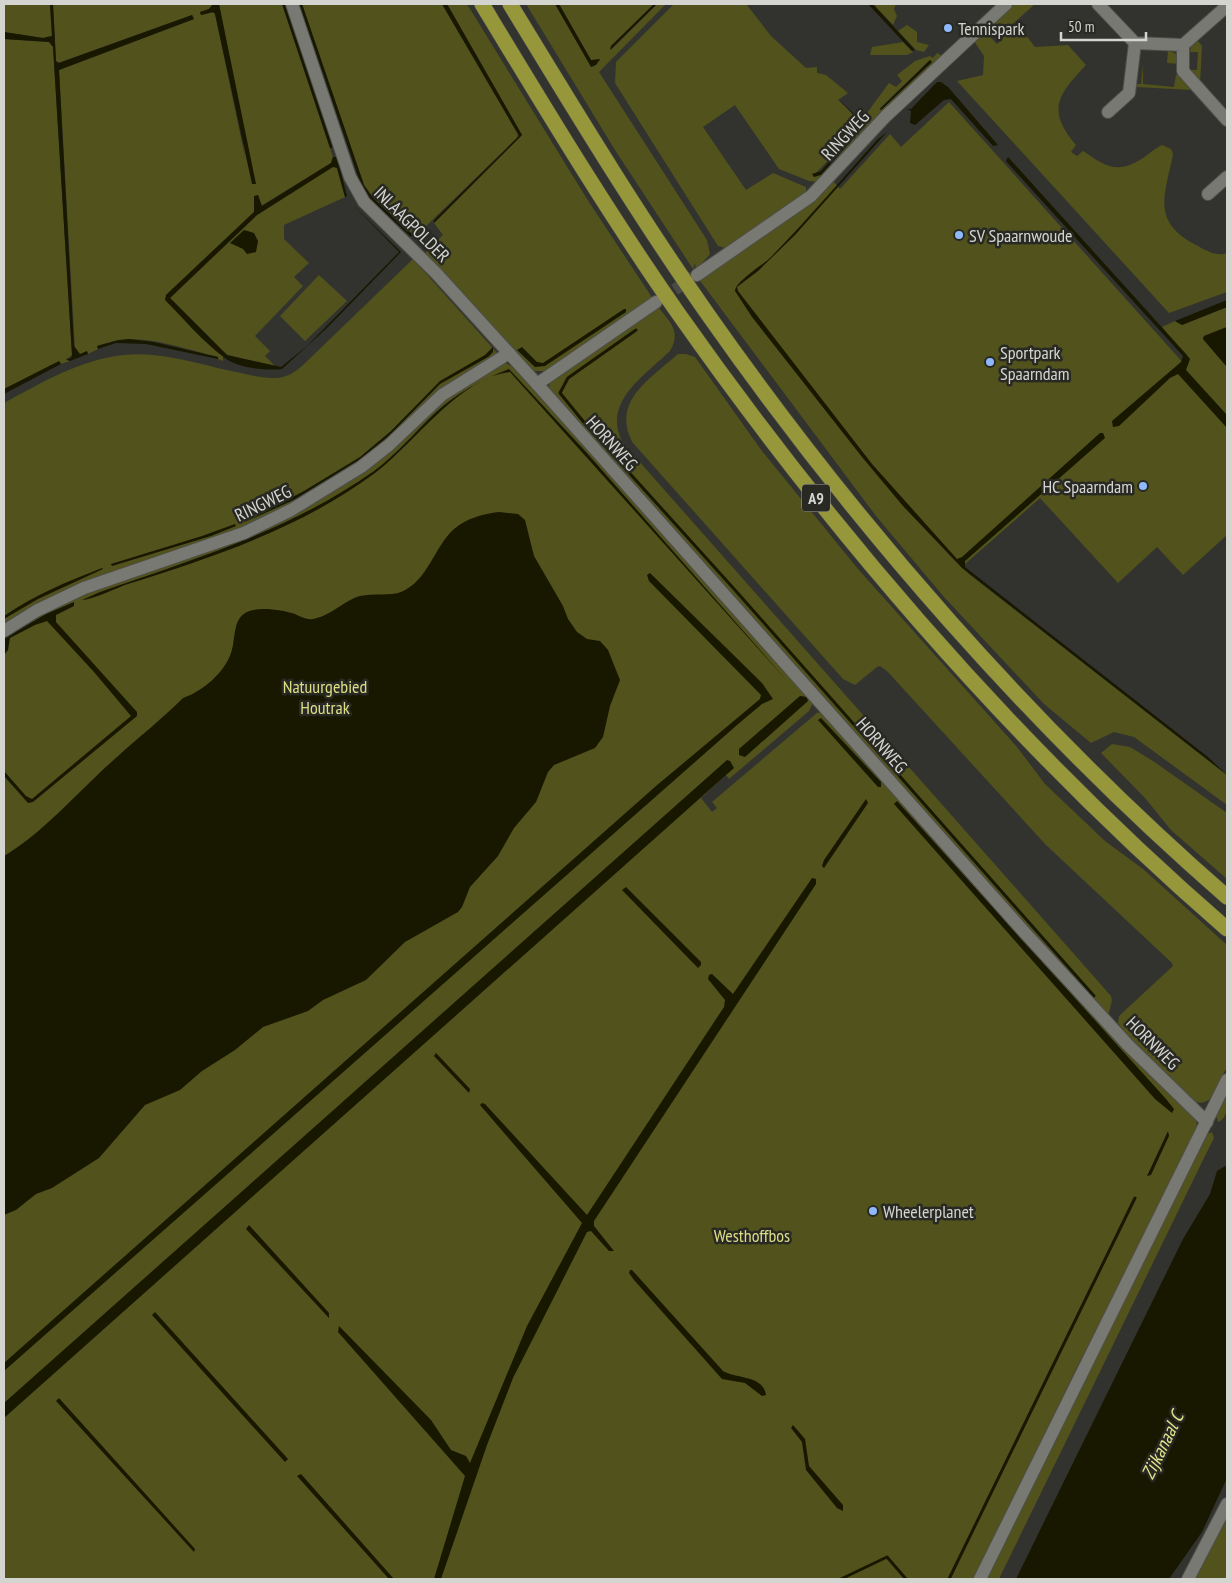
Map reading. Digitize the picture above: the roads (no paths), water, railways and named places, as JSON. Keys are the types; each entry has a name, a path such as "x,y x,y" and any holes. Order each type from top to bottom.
{"highway":[{"name":"A9","path":"482,4 563,137 676,311 766,436 828,514 881,579 1009,719 1126,837 1227,929"},
{"name":"A9","path":"510,4 576,113 663,249 710,318 811,453 904,569 1020,696 1146,823 1227,897"}],"street":[{"name":"INLAAGPOLDER","path":"292,4 350,176 359,195 436,273 537,384"},
{"name":"RINGWEG","path":"697,275 811,196 885,117 1006,4"},
{"path":"1098,4 1134,43 1183,46 1227,6"},
{"path":"1108,112 1129,93 1134,43"},
{"path":"1183,46 1183,71 1227,120"},
{"path":"1208,194 1227,177"},
{"path":"537,384 656,302"},
{"name":"RINGWEG","path":"4,631 36,611 84,588 236,536 291,510 361,467 389,446 442,395 509,353"},
{"name":"HORNWEG","path":"537,384 1025,933 1128,1045 1207,1122"},
{"path":"980,1579 1227,1080"},
{"path":"1188,1579 1227,1504"}],"water":[{"path":"50,4 53,4 56,61 59,63 192,15 194,19 59,70 74,346 80,354 87,351 88,354 70,361 66,359 71,358 72,355 53,47 49,42 4,39 4,32 43,38 52,36"},
{"path":"213,4 219,4 256,184 252,184 215,14 213,12 201,15 200,12 209,9"},
{"path":"282,4 285,4 334,147 330,148"},
{"path":"299,4 302,4 364,185 373,198 412,234 416,235 421,231 417,237 410,236 371,200 362,188"},
{"path":"442,4 447,4 522,135 434,223 434,220 519,136"},
{"path":"555,4 559,4 591,60 600,59 596,65 591,67"},
{"path":"654,4 657,4 610,50 611,46"},
{"path":"868,4 873,4 915,50 912,51"},
{"path":"930,60 932,62 880,109"},
{"path":"937,82 941,82 948,87 998,145 993,146 951,99 944,100 915,125 910,123 911,111 907,109 911,109"},
{"path":"839,99 865,125 821,175 814,177 812,174 821,171 862,124"},
{"path":"887,132 795,235 758,271 737,287 750,273 771,257 878,139"},
{"path":"333,157 337,157 347,196 345,197 337,168 333,167 257,215 170,298 227,355 281,367 307,346 399,252 354,206 401,252 327,328 282,369 252,368 230,361 217,352 194,330 165,300 166,295 254,212 254,196 258,195 262,206 331,163"},
{"path":"1008,157 1186,354 1190,359 1186,370 1227,415 1227,428 1178,374 1170,378 1119,426 1113,427 1112,421 1181,362 1183,356 1013,169 1006,161"},
{"path":"244,230 254,233 258,241 256,252 247,254 243,249 230,243"},
{"path":"737,287 738,291 872,464 957,559 962,557 1100,433 1103,433 1105,438 965,561 965,567 1208,757 1227,775 962,568 903,506 862,457 752,317 735,291"},
{"path":"1227,300 1227,307 1182,325 1175,321"},
{"path":"626,309 626,312 545,366 535,367 517,350 522,347 537,362 543,363"},
{"path":"1227,327 1227,367 1203,339 1204,336"},
{"path":"129,339 154,342 218,357 218,359 146,344 116,343 98,349 97,346"},
{"path":"493,347 493,352 488,357 440,384 388,437 361,459 296,499 243,523 304,491 360,457 391,431 440,381 485,355"},
{"path":"59,361 61,364 4,394 4,389"},
{"path":"509,369 586,452 789,683 510,372 492,377"},
{"path":"472,387 438,414 375,473 317,510 224,552 82,600 207,555 276,527 309,510 342,492 374,471 390,458 434,414 460,393"},
{"path":"499,512 518,514 525,520 534,556 563,606 568,619 577,632 587,639 600,641 608,650 620,680 610,706 603,737 595,748 554,765 548,772 536,802 514,828 498,856 470,887 458,912 405,942 366,980 323,1000 308,1011 263,1027 235,1050 202,1071 180,1090 145,1105 99,1158 52,1188 36,1194 16,1210 4,1215 4,856 20,846 49,822 183,698 198,691 218,674 231,653 235,630 242,615 252,610 271,609 295,614 306,619 313,619 326,615 360,596 401,592 418,580 447,536 454,529 475,517"},
{"path":"235,524 236,526 211,536 112,566 111,564 202,536"},
{"path":"102,568 38,599 4,619 4,616 15,608 39,595"},
{"path":"650,573 762,683 773,699 762,704 737,725 4,1371 4,1363 656,786 760,699 761,695 649,581 647,575"},
{"path":"74,602 74,606 56,615 56,622 137,712 137,716 33,802 28,803 4,776 4,771 26,796 32,799 131,716 47,621 10,638 8,650 4,655 4,638 46,614"},
{"path":"800,696 807,697 808,701 745,757 739,755 739,749"},
{"path":"821,718 881,782 881,787 878,787 818,720"},
{"path":"727,760 730,761 734,768 4,1418 4,1403"},
{"path":"866,799 868,803 824,868 822,866 824,860"},
{"path":"897,801 1166,1099 1174,1109 1172,1113 1155,1099 894,804"},
{"path":"812,878 816,879 816,884 594,1221 594,1226 614,1251 609,1251 591,1231 587,1232 513,1378 487,1445 441,1579 434,1579 465,1476 338,1332 339,1326 431,1420 451,1450 466,1456 470,1463 527,1326 582,1223 480,1105 482,1103 485,1104 587,1215 724,1007 725,1000 708,979 709,975 712,974 733,994"},
{"path":"626,887 701,962 698,968 622,890"},
{"path":"436,1053 470,1089 469,1093 434,1056"},
{"path":"1168,1131 1169,1136 1151,1175 1147,1176"},
{"name":"Zijkanaal C","path":"1227,1165 1227,1478 1202,1532 1169,1579 1016,1579 1183,1239 1210,1194 1217,1171"},
{"path":"249,1225 329,1313 329,1318 246,1229"},
{"path":"630,1270 723,1371 755,1381 764,1389 766,1395 762,1396 745,1383 722,1379 634,1280 629,1273"},
{"path":"155,1312 288,1459 285,1462 152,1315"},
{"path":"59,1398 195,1549 194,1552 56,1401"},
{"path":"793,1425 805,1439 809,1466 843,1505 843,1511 837,1508 806,1470 802,1442 791,1428"},
{"path":"301,1474 394,1579 389,1579 297,1476"}],"waterway":[{"path":"636,330 568,378 560,393 587,426 735,590 1094,996"},
{"path":"949,1579 1135,1198"},
{"path":"841,1579 887,1557 906,1579"}],"tunnel":[{"path":"660,300 693,277"}],"place":[{"name":"Tennispark","path":"948,28"},
{"name":"SV Spaarnwoude","path":"959,235"},
{"name":"Sportpark Spaarndam","path":"990,362"},
{"name":"HC Spaarndam","path":"1143,486"},
{"name":"Wheelerplanet","path":"873,1211"}],"park label":[{"name":"Natuurgebied Houtrak","path":"325,696"},
{"name":"Westhoffbos","path":"752,1235"}]}
